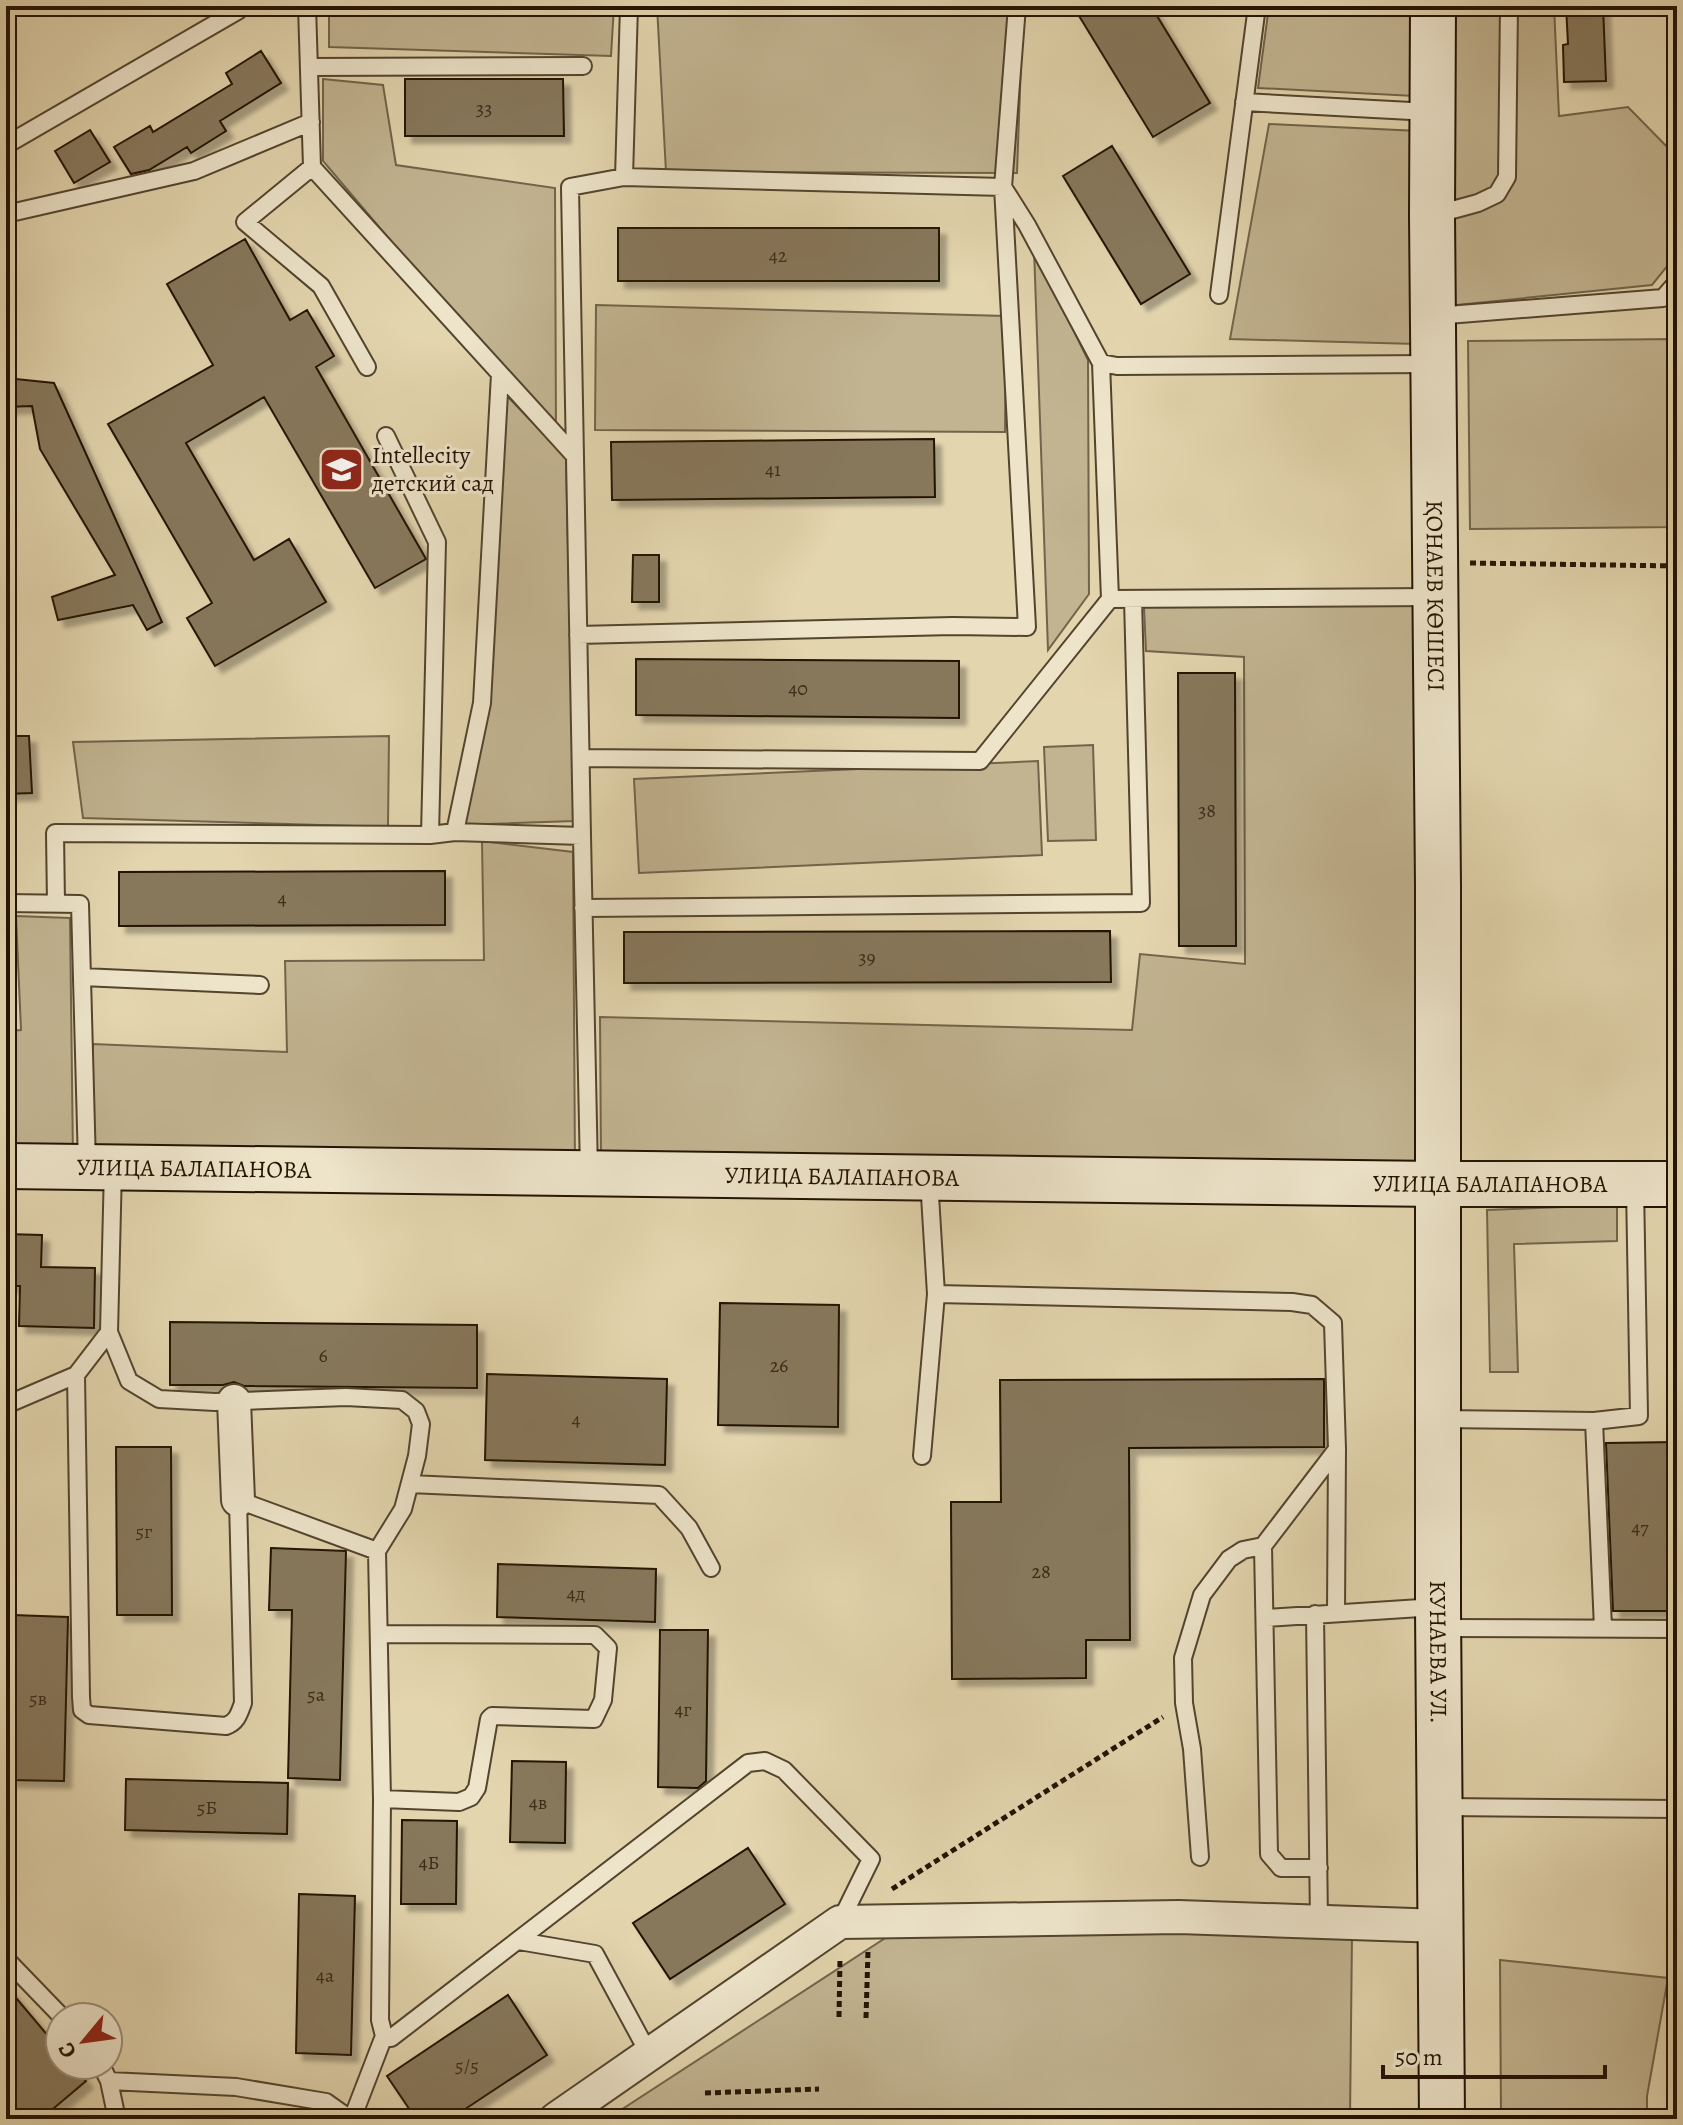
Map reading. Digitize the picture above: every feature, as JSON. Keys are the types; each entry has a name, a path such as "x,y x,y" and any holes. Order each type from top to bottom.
{"street":[{"name":"ҚОНАЕВ КӨШЕСІ","path":"1433,6 1438,1184"},
{"name":"УЛИЦА БАЛАПАНОВА","path":"6,1166 1438,1184 1677,1184"},
{"name":"КУНАЕВА УЛ.","path":"1438,1184 1442,2119"},
{"path":"234,1401 238,1500"},
{"path":"556,2119 649,2054 855,1922 1179,1917 1441,1926"}],"lane":[{"path":"6,145 239,10 237,6"},
{"path":"307,6 312,167 575,456"},
{"path":"624,177 629,6"},
{"path":"578,635 1027,627 1003,187 1017,6"},
{"path":"1219,295 1257,6"},
{"path":"1432,215 1478,203 1497,194 1507,177 1509,6"},
{"path":"309,67 583,66"},
{"path":"1244,102 1434,113"},
{"path":"6,214 194,171 311,122"},
{"path":"312,167 245,222 321,286 367,367"},
{"path":"589,1173 570,187 624,177 1003,187"},
{"path":"581,758 980,761 1110,599 1101,363 1027,225 1003,187"},
{"path":"1435,316 1663,298 1677,282"},
{"path":"1101,363 1117,366 1435,364"},
{"path":"455,832 482,703 500,374"},
{"path":"386,436 437,542 430,835"},
{"path":"1110,599 1436,580"},
{"path":"583,908 1141,903 1133,599"},
{"path":"56,904 55,833 430,835 455,832 582,836"},
{"path":"6,903 80,904 82,977 100,1167 109,1332 129,1381 159,1399 234,1401 346,1397 402,1400 416,1411 421,1424 403,1509 377,1551 382,1799 380,2029 384,2036 391,2038 748,1763 765,1761 784,1770 871,1859 855,1922"},
{"path":"82,977 260,985"},
{"path":"922,1456 936,1294 929,1177"},
{"path":"1438,1418 1594,1421 1639,1416 1634,1184"},
{"path":"936,1294 1292,1302 1312,1305 1333,1323 1337,1449 1336,1613"},
{"path":"6,1405 76,1375 109,1332"},
{"path":"76,1375 82,1710 89,1715 226,1726 233,1724 243,1703 238,1500 377,1551"},
{"path":"1594,1421 1603,1628"},
{"path":"1319,1868 1281,1868 1269,1854 1263,1546 1337,1449"},
{"path":"410,1484 659,1495 689,1528 711,1568"},
{"path":"1200,1857 1192,1749 1184,1703 1183,1658 1202,1595 1229,1559 1243,1550 1263,1546"},
{"path":"1266,1618 1336,1613 1603,1628 1677,1629"},
{"path":"1315,1614 1319,1922"},
{"path":"379,1634 595,1635 608,1648 603,1700 594,1719 492,1716 477,1788 471,1797 459,1802 382,1799"},
{"path":"1440,1807 1677,1809"},
{"path":"519,1941 595,1954 649,2054"},
{"path":"6,1959 47,2001"},
{"path":"117,2119 109,2081 236,2087 326,2102 351,2119 384,2036"}],"path":[{"path":"1436,580 1677,566"},
{"path":"839,2017 855,1922 1184,1703"},
{"path":"855,1922 866,2018"},
{"path":"705,2093 819,2089"}],"shaded area":[{"path":"329,6 614,6 611,56 329,47"},
{"path":"657,6 1023,6 1017,173 666,172"},
{"path":"1269,6 1413,6 1414,96 1258,88"},
{"path":"1445,6 1554,6 1559,116 1628,107 1677,157 1677,254 1652,285 1447,306"},
{"path":"323,79 383,85 396,165 555,188 556,435 323,161"},
{"path":"1269,124 1419,131 1416,344 1230,339"},
{"path":"1034,249 1088,360 1089,594 1048,650"},
{"path":"596,305 1006,316 1005,432 595,430"},
{"path":"1677,339 1677,527 1470,529 1468,341"},
{"path":"507,396 566,457 574,821 460,825 488,714"},
{"path":"1427,604 1425,1177 601,1162 600,1017 1132,1030 1140,954 1245,964 1244,657 1146,651 1144,607"},
{"path":"389,736 388,827 83,818 73,742"},
{"path":"1093,745 1096,840 1048,841 1044,747"},
{"path":"1038,761 1042,855 639,873 634,779"},
{"path":"482,841 573,852 575,1168 92,1155 93,1044 287,1052 285,961 484,960"},
{"path":"16,916 70,918 73,1159 6,1158 6,1031 21,1030"},
{"path":"1617,1205 1617,1241 1514,1244 1518,1372 1490,1372 1487,1210"},
{"path":"893,1933 1352,1934 1350,2119 607,2119"},
{"path":"1500,1960 1668,1978 1647,2096 1647,2119 1501,2119"}],"building":[{"path":"1073,6 1151,6 1210,103 1153,137"},
{"path":"1566,6 1603,6 1606,81 1564,82 1563,45 1568,44"},
{"path":"261,51 281,83 220,121 226,131 191,153 187,147 149,170 131,174 114,147 150,126 153,132 232,84 226,73"},
{"path":"405,79 563,79 564,136 405,136"},
{"path":"90,130 110,162 74,183 55,151"},
{"path":"1112,146 1190,274 1141,304 1063,176"},
{"path":"618,228 939,228 939,281 618,281"},
{"name":"Intellecity детский сад","path":"245,239 290,320 307,310 334,356 316,367 426,559 375,588 264,397 186,443 254,560 289,539 326,602 215,666 187,618 212,603 108,424 213,365 167,284"},
{"path":"6,378 54,383 162,622 147,630 133,605 58,620 52,597 115,575 40,449 32,406 6,407"},
{"path":"934,439 935,497 612,500 611,442"},
{"path":"633,555 659,555 659,602 632,602"},
{"path":"636,659 959,661 959,718 636,715"},
{"path":"1178,673 1235,673 1236,946 1179,946"},
{"path":"6,736 29,736 32,793 6,794"},
{"path":"445,871 445,925 119,926 119,872"},
{"path":"1110,931 1111,982 624,983 624,932"},
{"path":"6,1234 42,1235 41,1267 95,1268 94,1328 19,1326 20,1286 6,1286"},
{"path":"720,1303 839,1305 838,1427 718,1425"},
{"path":"170,1322 477,1325 477,1388 244,1386 234,1382 223,1385 170,1385"},
{"path":"487,1374 667,1379 665,1465 485,1460"},
{"path":"1324,1379 1324,1447 1129,1448 1130,1640 1086,1640 1086,1678 952,1679 951,1502 1001,1502 1000,1380"},
{"path":"1677,1442 1677,1611 1613,1611 1606,1443"},
{"path":"116,1447 171,1447 172,1615 117,1615"},
{"path":"271,1548 346,1551 340,1780 288,1778 292,1610 269,1610"},
{"path":"498,1564 656,1569 655,1622 497,1617"},
{"path":"13,1615 68,1617 64,1781 9,1780"},
{"path":"660,1630 708,1630 706,1781 698,1788 658,1787"},
{"path":"512,1761 566,1762 565,1843 510,1842"},
{"path":"126,1779 288,1783 287,1834 125,1830"},
{"path":"402,1820 457,1821 456,1904 401,1904"},
{"path":"748,1848 785,1904 670,1979 633,1923"},
{"path":"299,1894 355,1896 351,2055 296,2053"},
{"path":"6,1986 44,2031 44,2081 86,2081 41,2119 25,2119 6,2096"},
{"path":"508,1995 547,2055 450,2119 416,2119 387,2076"}],"place":[{"name":"Intellecity детский сад","path":"341,469"}]}
